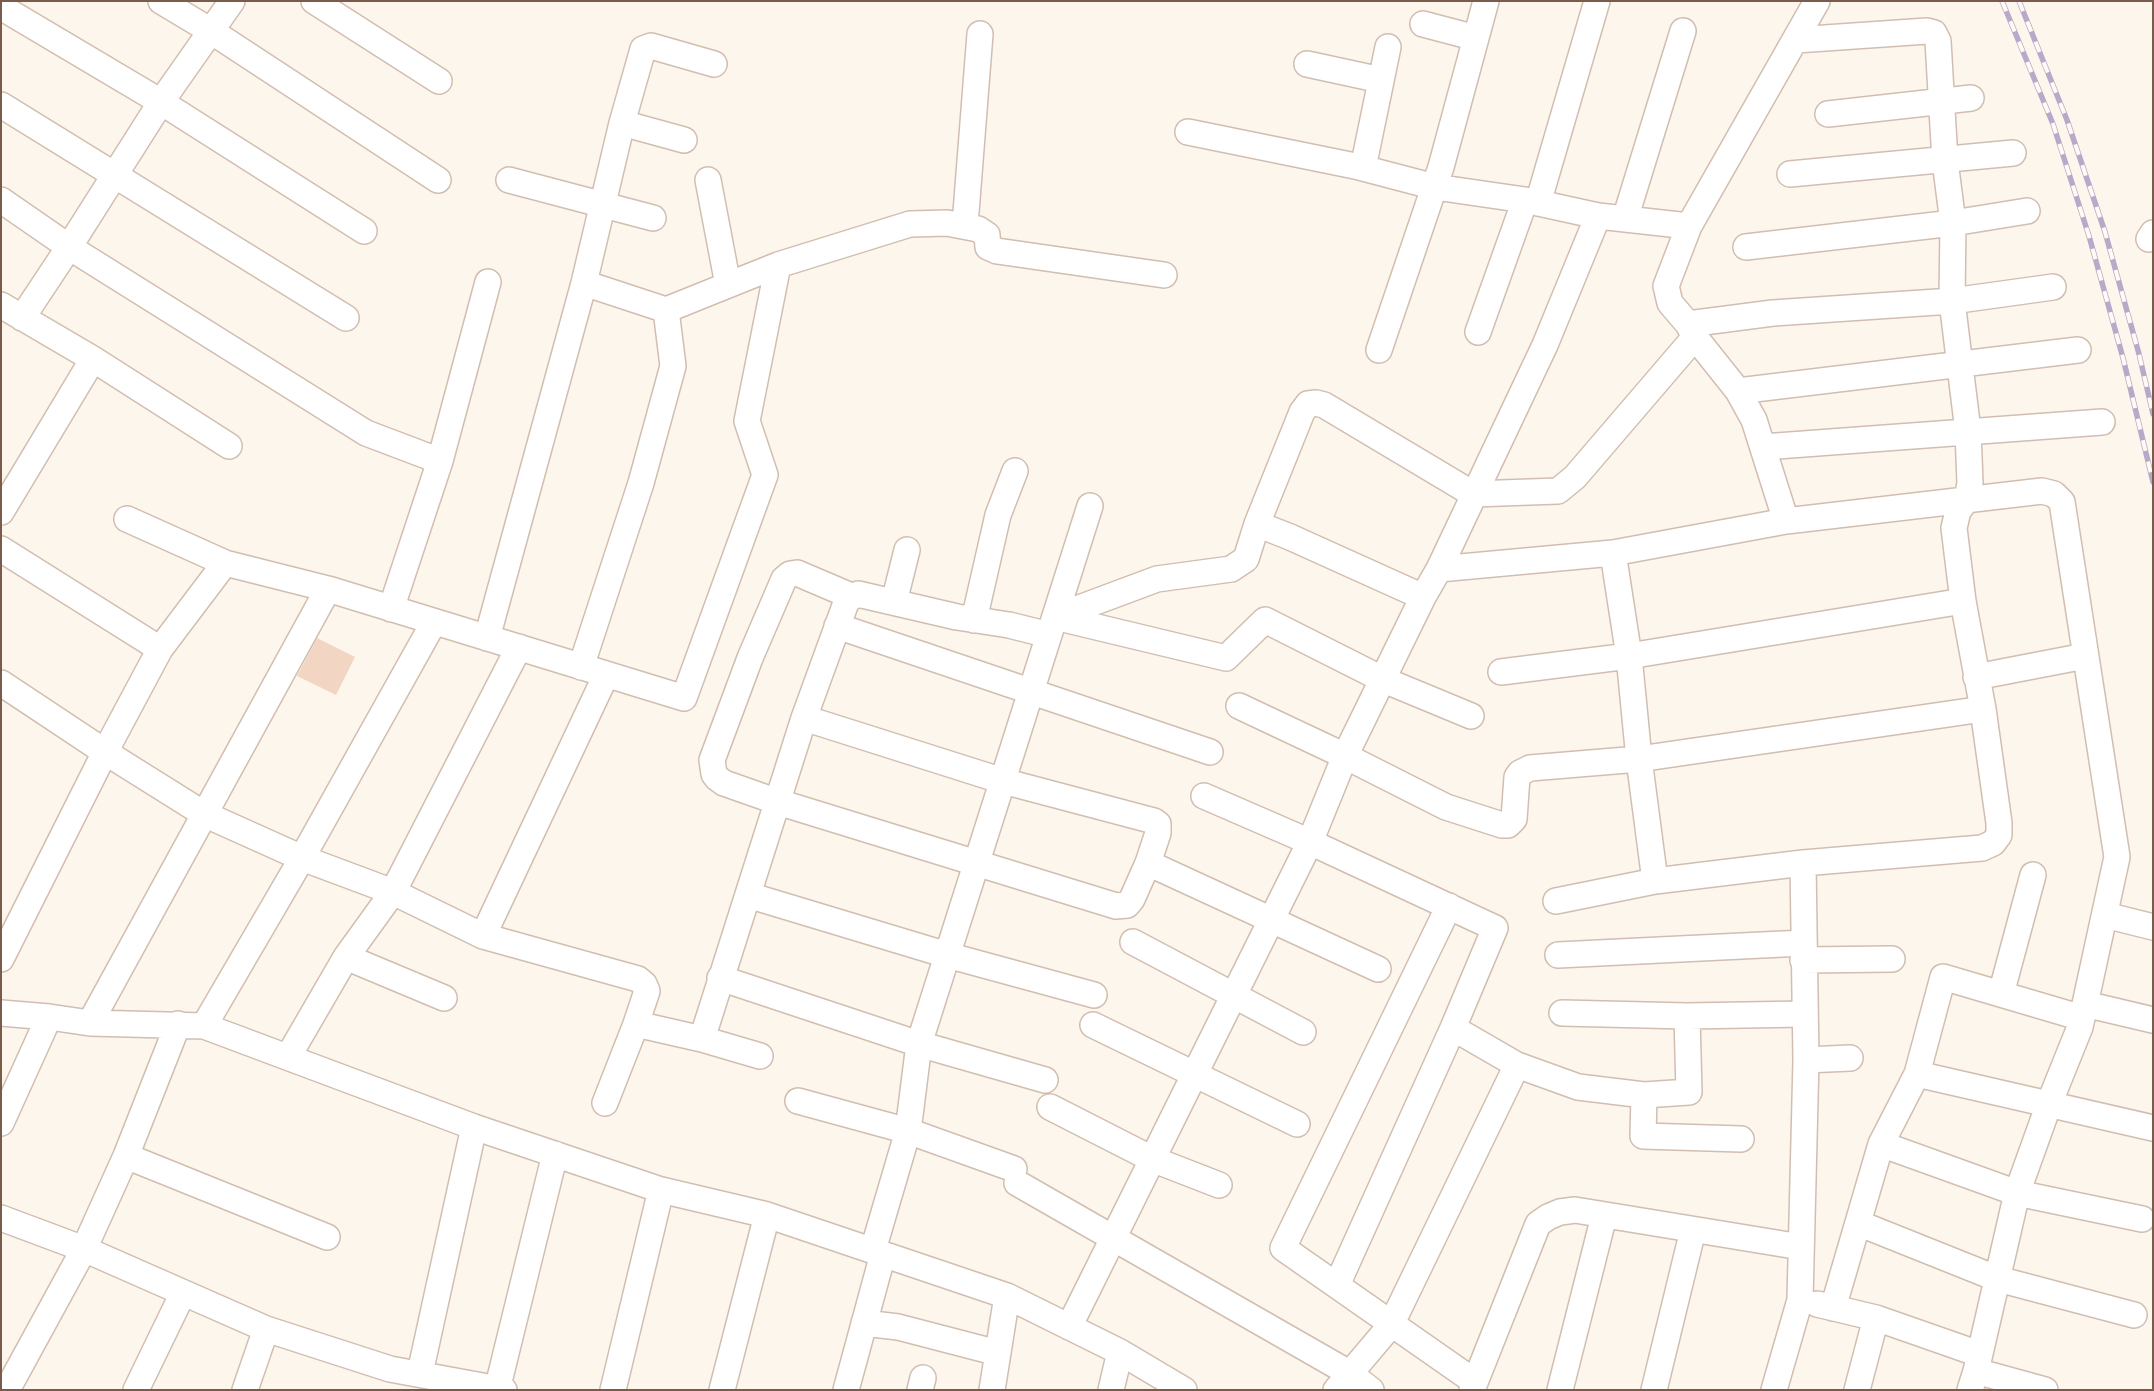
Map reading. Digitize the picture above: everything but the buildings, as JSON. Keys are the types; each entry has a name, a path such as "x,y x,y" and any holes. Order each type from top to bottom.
{"street":[{"path":"161,1 211,31 438,180"},
{"path":"22,318 69,248 161,102 232,1"},
{"path":"314,1 439,80"},
{"path":"1379,350 1435,187 1486,1"},
{"path":"1478,332 1531,202 1597,1"},
{"path":"1786,521 1754,420 1738,391 1670,303 1666,286 1689,226 1817,1"},
{"path":"1,7 161,102 364,231"},
{"path":"1423,24 1476,38"},
{"path":"1556,901 1655,881 1803,863 1982,848 1993,843 1999,835 1999,823 1983,709 1963,602 1954,528 1958,512 1968,499 1970,483 1968,431 1952,301 1953,223 1945,161 1943,100 1938,41 1934,33 1928,31 1796,40"},
{"path":"1625,219 1683,32"},
{"path":"964,225 980,34"},
{"path":"487,638 584,282 622,123 643,49 651,46 714,64"},
{"path":"1363,168 1388,47"},
{"path":"1307,64 1381,80"},
{"path":"1828,114 1971,98"},
{"path":"1,105 346,318"},
{"path":"622,123 684,140"},
{"path":"1188,132 1363,168 1435,187 1531,202 1598,216 1689,226"},
{"path":"1790,174 1945,161 2013,153"},
{"path":"510,180 653,218"},
{"path":"708,180 728,285"},
{"path":"1,200 69,248 366,433 440,461"},
{"path":"1746,247 1953,223 2027,212"},
{"path":"1070,1327 1310,842 1345,756 1384,680 1423,597 1439,569 1545,345 1598,216"},
{"path":"584,282 666,310 778,265 910,224 947,223 978,228 987,235 988,247 997,251 1164,275"},
{"path":"127,519 225,563 328,589 684,698 765,475 747,421 778,265"},
{"path":"392,608 440,461 488,282"},
{"path":"1052,626 1157,578 1231,569 1246,559 1257,524 1302,412 1308,404 1324,405 1473,494 1558,491 1575,477 1692,331 1773,313 1952,301 2053,287"},
{"path":"1,305 93,359 229,446"},
{"path":"581,667 642,483 673,366 666,310"},
{"path":"1738,391 1960,362 2078,350"},
{"path":"1,512 93,359"},
{"path":"1762,447 2102,422"},
{"path":"974,620 998,515 1016,470"},
{"path":"1439,569 1613,553 1786,521 2042,491 2054,494 2062,502 2118,858 2084,1011 2048,1104 2017,1193 1975,1372"},
{"path":"846,1390 864,1323 878,1252 908,1131 919,1044 1090,506"},
{"path":"1257,524 1290,536 1423,597"},
{"path":"1,549 160,649"},
{"path":"894,602 908,550"},
{"path":"1613,553 1629,656 1639,759 1655,881"},
{"path":"1,959 105,752 160,649 225,563"},
{"path":"804,718 1003,781 1154,821 1158,824 1159,828 1148,863 1132,899 1122,907 1116,906 778,802 724,782 714,774 712,760 750,658 784,579 790,574 797,573 851,596"},
{"path":"90,1023 328,589"},
{"path":"702,1039 804,718 847,600 851,596 858,594 974,620 1008,625 1052,626 1226,658 1265,620 1384,680 1471,716"},
{"path":"1501,672 1629,656 1963,602"},
{"path":"204,1026 302,858 434,622"},
{"path":"837,626 1210,752"},
{"path":"288,1057 346,957 393,892 519,648"},
{"path":"1976,676 2085,656"},
{"path":"484,936 606,675"},
{"path":"1,683 105,752 204,814 302,858 393,892 484,936 638,979 644,984 647,991 605,1103"},
{"path":"1239,706 1345,756 1446,807 1502,825 1512,823 1514,820 1517,777 1524,770 1639,759 1983,709"},
{"path":"1204,796 1310,842 1495,928 1453,1028 1336,1285"},
{"path":"1148,863 1272,918 1378,969"},
{"path":"1774,1390 1800,1300 1806,1060 1803,863"},
{"path":"2001,994 2033,875"},
{"path":"748,895 947,955 1094,995"},
{"path":"1449,906 1283,1248 1473,1386 1538,1224 1560,1212 1575,1210 1801,1247"},
{"path":"2105,915 2153,927"},
{"path":"1133,942 1303,1032"},
{"path":"1558,955 1803,952 1892,959"},
{"path":"346,957 444,998"},
{"path":"1833,1308 1881,1144 1917,1074 1943,977 2001,994 2084,1011 2153,1020"},
{"path":"720,978 919,1044 1045,1080"},
{"path":"1,1013 49,1016 90,1023 204,1026 474,1127 661,1190 766,1215 1007,1296 1120,1352 1184,1390"},
{"path":"1562,1013 1687,1016 1804,1014"},
{"path":"1,1123 49,1016"},
{"path":"1453,1028 1517,1065 1578,1087 1644,1095 1689,1092 1687,1016"},
{"path":"7,1390 84,1249 126,1156 178,1024"},
{"path":"636,1024 702,1039 760,1056"},
{"path":"1093,1025 1297,1124"},
{"path":"1806,1060 1850,1058"},
{"path":"1342,1382 1391,1325 1517,1065"},
{"path":"1917,1074 2153,1128"},
{"path":"1644,1095 1643,1136 1741,1139"},
{"path":"798,1101 908,1131 1016,1176 1342,1382 1371,1390"},
{"path":"1050,1107 1152,1159 1219,1185"},
{"path":"420,1374 474,1127"},
{"path":"1881,1144 2017,1193 2142,1219"},
{"path":"1,1218 84,1249 183,1294 387,1379 420,1374 499,1389 555,1154"},
{"path":"126,1156 327,1238"},
{"path":"613,1390 661,1190"},
{"path":"722,1390 766,1215"},
{"path":"1560,1390 1604,1216"},
{"path":"1858,1223 1998,1279 2134,1316"},
{"path":"1654,1390 1693,1230"},
{"path":"136,1390 183,1294"},
{"path":"992,1390 1007,1296"},
{"path":"1800,1300 1876,1318 1975,1372 2045,1390"},
{"path":"1858,1390 1876,1318"},
{"path":"864,1323 898,1327 998,1353"},
{"path":"245,1390 266,1329"},
{"path":"1111,1390 1120,1352"}],"railway":[{"path":"2002,1 2053,124 2089,236 2123,358 2153,482"},
{"path":"2019,1 2067,120 2105,232 2139,354 2153,414"}]}
